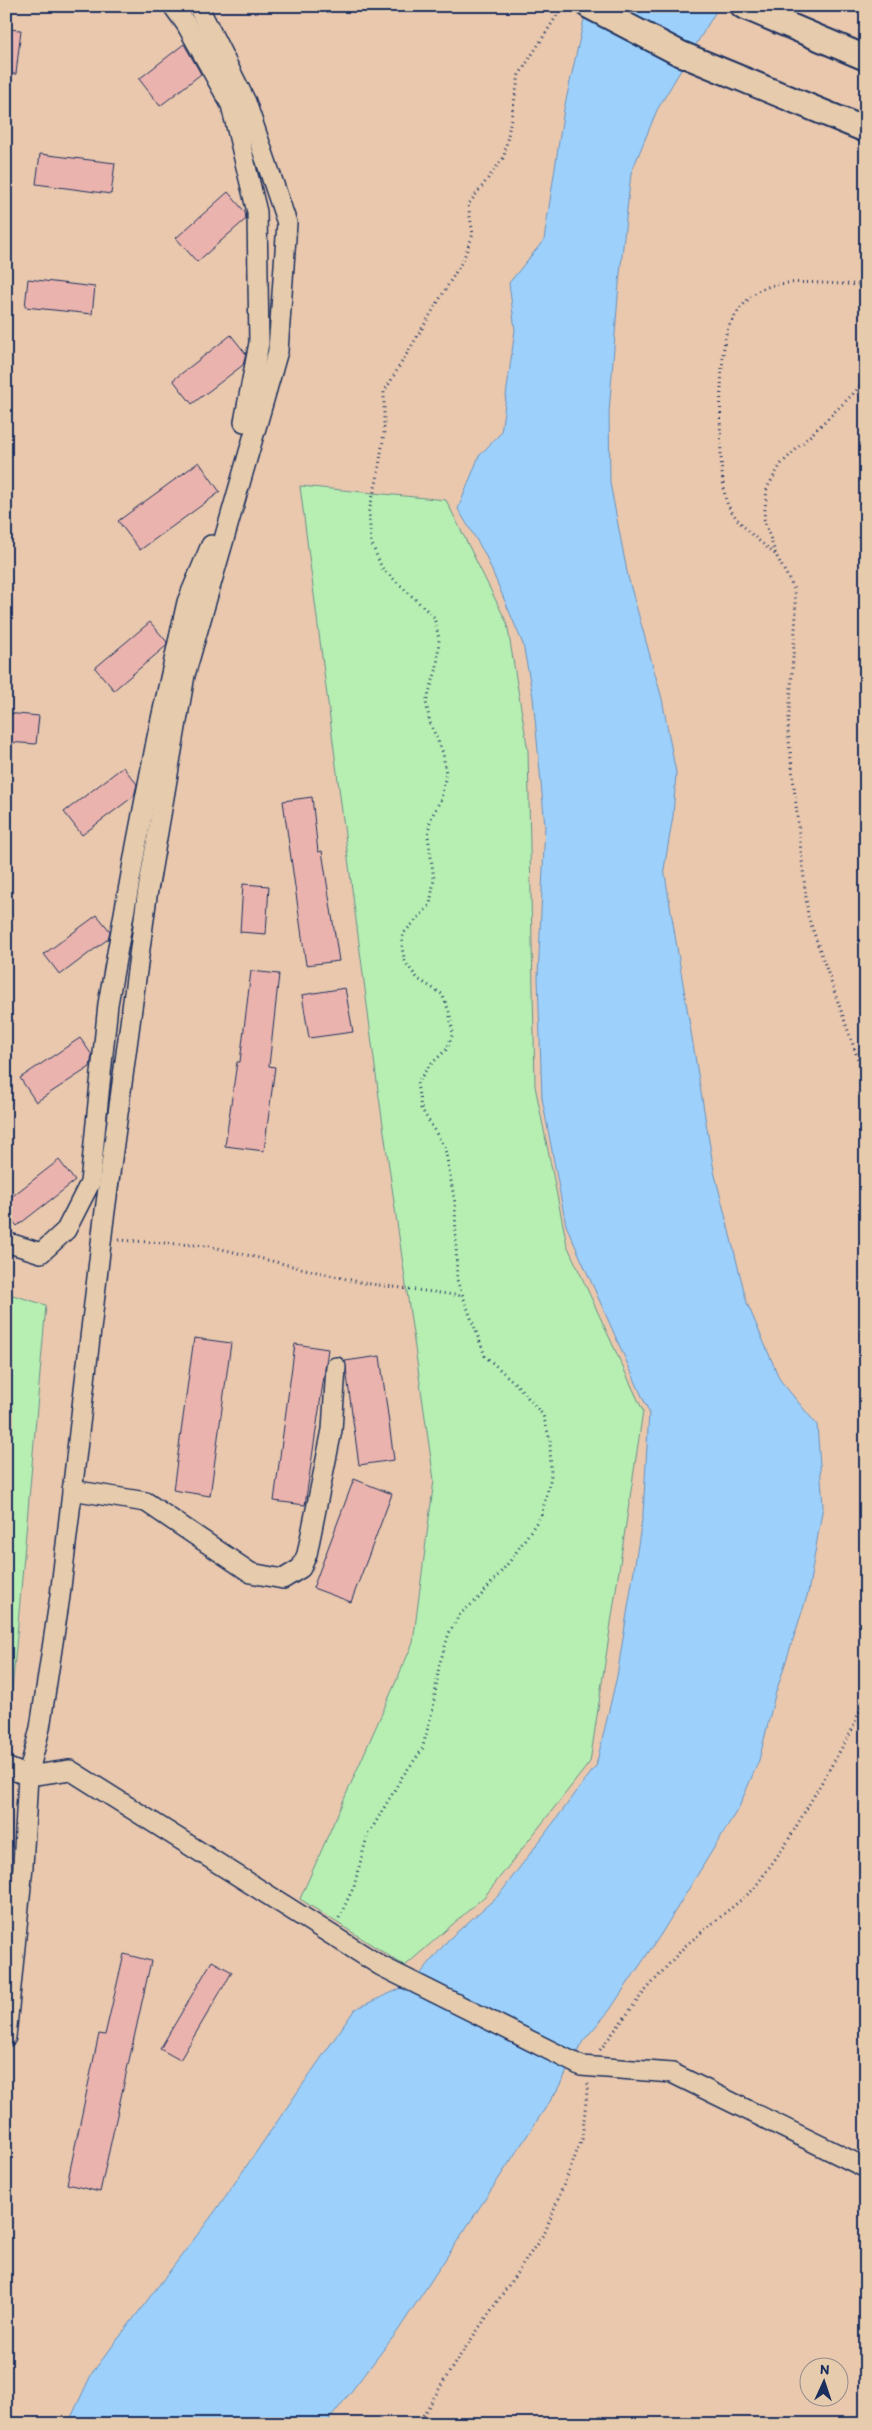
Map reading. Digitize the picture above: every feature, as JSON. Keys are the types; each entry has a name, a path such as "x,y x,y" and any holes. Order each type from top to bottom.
{"main road":[{"path":"589,6 679,53 866,130"},
{"path":"744,6 866,58"}],"street":[{"path":"6,1242 41,1254 66,1230 90,1183 108,1004 156,737 187,602 218,528 249,405 259,343 257,212 231,105 186,24 173,6"},
{"path":"6,2037 23,1866 28,1776 40,1728 147,896 185,675 251,439 278,351 287,223 246,102 198,6"},
{"path":"72,1490 146,1502 251,1572 283,1580 301,1568 307,1554 332,1430 336,1367"},
{"path":"6,1767 28,1776 70,1770 381,1966 582,2066 672,2073 866,2168"}],"path":[{"path":"339,1918 354,1886 367,1837 402,1777 422,1750 433,1708 439,1666 448,1633 460,1614 479,1598 510,1561 541,1516 551,1477 550,1440 543,1415 517,1385 485,1356 462,1296 457,1280 455,1203 445,1148 421,1108 417,1083 429,1066 447,1049 453,1033 449,1011 442,994 418,979 405,962 402,948 403,934 430,905 434,879 428,836 430,820 441,799 446,774 443,753 430,723 426,702 437,668 439,639 434,617 382,568 371,542 369,511 377,480 384,434 384,392 463,260 473,234 468,205 504,157 519,75 563,6"},
{"path":"776,555 743,527 726,503 723,481 720,381 721,355 727,329 742,306 758,290 781,284 866,284"},
{"path":"866,378 856,391 781,464 767,488 764,519 776,555 794,589 796,615 788,731 808,916 866,1082"},
{"path":"102,1239 209,1246 363,1283 462,1296"}],"green space":[{"path":"300,486 446,500 507,623 528,751 535,1086 567,1245 643,1411 590,1762 485,1896 405,1966 300,1899 413,1643 434,1480 378,1090"},
{"path":"6,1293 46,1305 9,1726 6,1724"}],"water":[{"path":"587,6 719,6 657,110 631,173 619,283 609,412 610,483 628,577 662,699 676,773 673,816 664,869 714,1171 747,1303 780,1380 817,1425 823,1506 808,1593 775,1695 759,1760 739,1807 661,1934 609,2011 583,2041 556,2092 397,2332 326,2424 68,2424 92,2373 214,2213 355,2009 413,1983 448,1940 499,1895 596,1766 617,1676 643,1514 649,1412 566,1225 542,1098 538,977 545,826 533,697 523,644 485,554 458,509 479,456 501,433 515,330 509,283 544,240 564,109"}],"building":[{"path":"6,29 21,30 16,74 6,74"},
{"path":"184,44 201,74 160,106 139,79"},
{"path":"40,154 115,163 111,194 36,184"},
{"path":"228,192 245,212 246,219 197,262 176,238"},
{"path":"28,279 95,287 92,314 25,307"},
{"path":"231,335 246,354 243,365 192,404 173,380"},
{"path":"199,462 220,492 140,550 118,521"},
{"path":"150,622 167,642 166,646 114,690 95,668"},
{"path":"6,713 39,716 36,744 6,742"},
{"path":"123,767 137,784 134,796 82,835 64,812"},
{"path":"312,797 318,852 322,851 339,961 306,965 283,801"},
{"path":"243,884 269,886 266,934 240,932"},
{"path":"97,915 110,931 108,939 60,975 44,954"},
{"path":"251,971 279,974 269,1066 275,1067 264,1151 225,1146 237,1062 240,1062"},
{"path":"345,988 353,1032 309,1038 302,995"},
{"path":"80,1038 92,1055 90,1067 36,1102 20,1078"},
{"path":"59,1160 75,1181 17,1226 6,1213 6,1201"},
{"path":"194,1338 231,1343 210,1496 173,1490"},
{"path":"295,1344 328,1349 305,1505 274,1501"},
{"path":"380,1356 394,1460 359,1465 345,1361"},
{"path":"354,1479 392,1494 351,1602 313,1588"},
{"path":"124,1954 151,1961 100,2192 67,2184 99,2034 105,2035"},
{"path":"212,1961 232,1972 180,2060 160,2049"}]}
